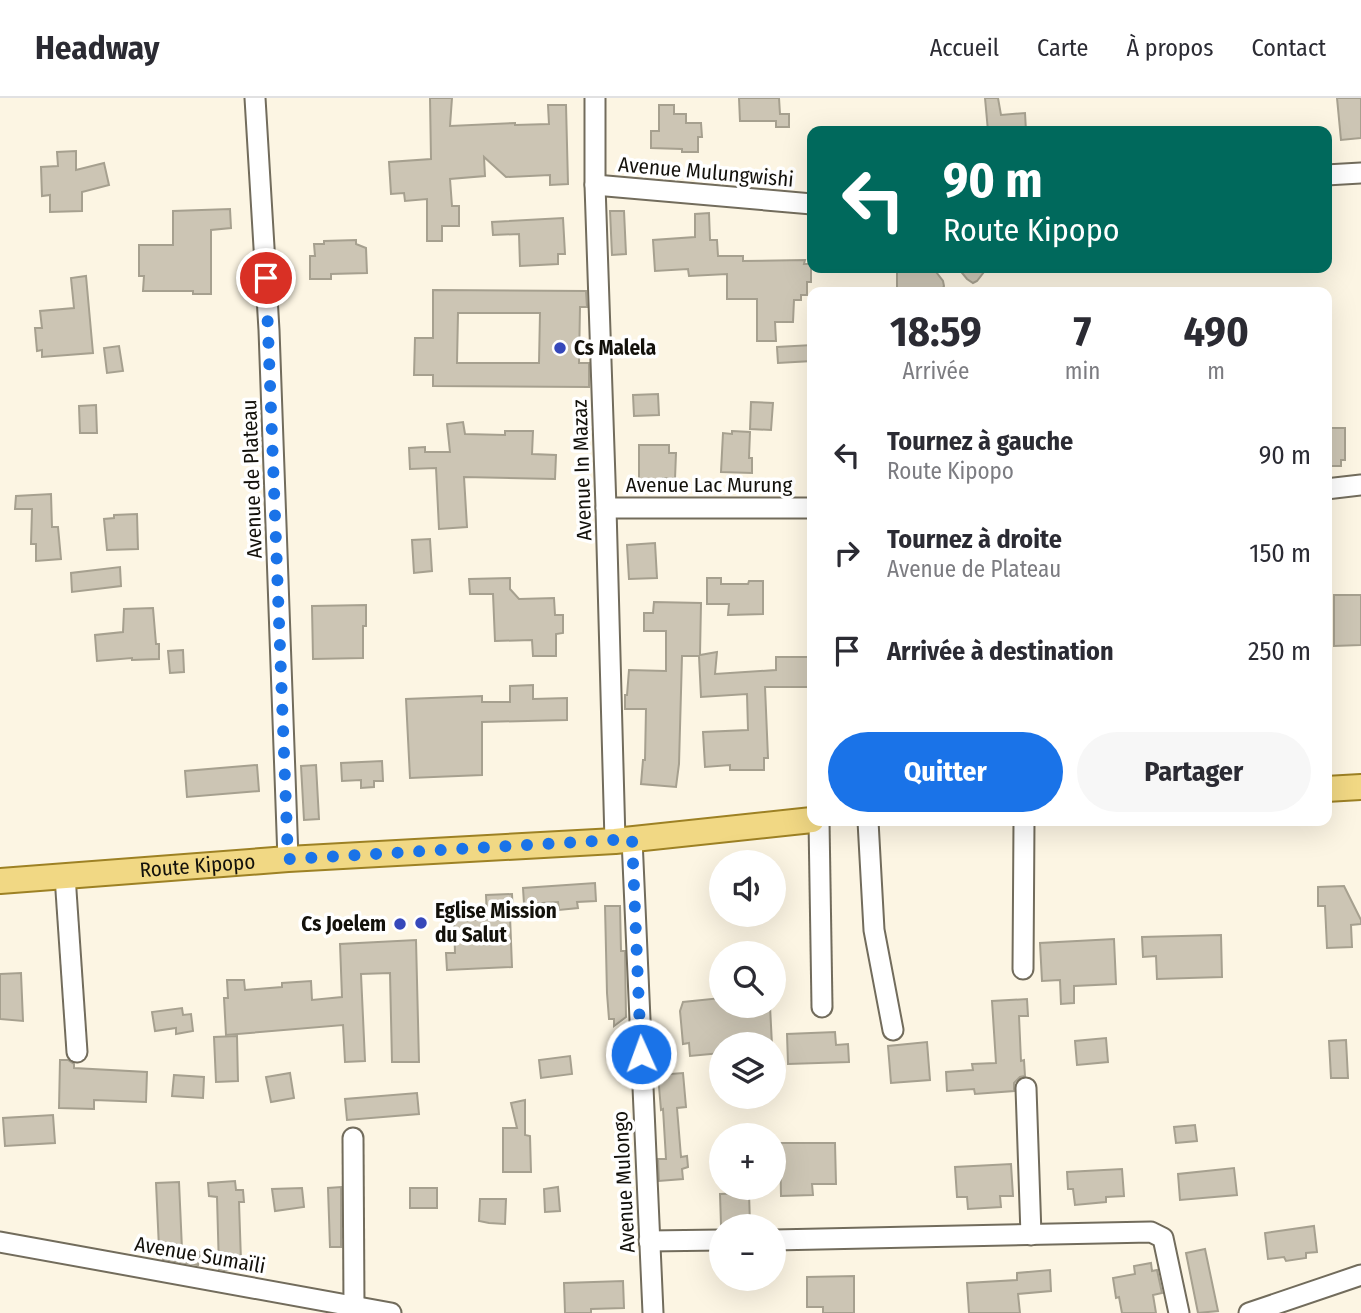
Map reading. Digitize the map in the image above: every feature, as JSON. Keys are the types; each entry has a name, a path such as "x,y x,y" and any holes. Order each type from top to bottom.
{"main road":[{"path":"1332,789 1361,787"},
{"name":"Route Kipopo","path":"0,881 288,859 623,840 807,821"}],"street":[{"name":"Avenue de Plateau","path":"255,98 269,330 288,859"},
{"name":"Avenue In Mazaz","path":"595,98 595,185 606,508 623,840"},
{"path":"1332,175 1361,173"},
{"name":"Avenue Mulungwishi","path":"595,185 807,204"},
{"path":"1332,488 1361,485"},
{"name":"Avenue Lac Murung","path":"606,508 807,508"},
{"path":"819,826 822,1007"},
{"path":"868,826 874,930 893,1030"},
{"path":"1023,969 1024,826"},
{"name":"Avenue Mulongo","path":"623,840 653,1313"},
{"path":"65,876 77,1052"},
{"path":"1026,1088 1031,1235"},
{"path":"353,1138 354,1306"},
{"path":"786,1240 1146,1232 1163,1238 1179,1313"},
{"path":"649,1241 709,1240"},
{"name":"Avenue Sumaïli","path":"0,1242 391,1313"},
{"path":"1250,1313 1361,1275"}],"building":[{"path":"430,98 452,98 450,126 549,124 548,105 566,105 568,184 550,185 550,175 506,177 484,157 485,176 450,179 452,206 459,206 459,226 442,226 442,241 427,241 427,199 405,201 404,193 391,194 389,162 431,159"},
{"path":"739,98 779,98 780,114 789,114 789,127 776,127 776,121 740,121"},
{"path":"985,98 998,98 1001,115 1025,113 1026,126 988,126"},
{"path":"1337,98 1361,98 1361,138 1341,140"},
{"path":"659,105 674,105 674,114 686,114 686,123 701,123 702,137 698,137 698,152 651,148 651,131 659,131"},
{"path":"76,151 76,170 104,163 109,185 82,192 82,211 50,212 50,195 42,196 41,167 58,166 57,152"},
{"path":"230,209 231,228 211,230 211,294 193,294 193,291 143,291 144,276 139,276 139,245 173,245 173,211"},
{"path":"610,211 624,211 626,254 612,255"},
{"path":"709,213 710,240 717,240 718,256 743,256 743,261 805,260 807,273 811,273 811,282 807,282 807,295 801,295 801,300 794,300 793,322 775,322 776,341 757,341 757,299 727,299 727,274 689,276 688,269 655,271 653,240 695,237 695,214"},
{"path":"563,218 565,254 558,254 558,264 520,266 519,234 493,235 492,222"},
{"path":"356,240 356,244 366,248 367,273 331,274 331,279 310,279 310,256 315,256 314,244"},
{"path":"897,273 937,273 944,286 944,287 897,287"},
{"path":"962,273 983,273 973,283"},
{"path":"86,276 93,353 42,357 42,350 37,351 35,328 42,328 40,311 74,308 71,278"},
{"path":"433,290 586,291 587,307 580,307 579,363 589,363 589,387 433,386 433,375 414,375 415,338 433,338","holes":["458,313 540,313 539,363 457,363"]},
{"path":"807,345 807,361 778,363 777,347"},
{"path":"119,346 123,371 107,373 104,348"},
{"path":"658,394 659,415 634,416 633,395"},
{"path":"751,402 773,403 771,430 750,429"},
{"path":"96,405 97,433 80,433 79,406"},
{"path":"463,422 465,434 505,435 505,431 533,431 532,454 556,455 555,479 464,477 467,527 439,529 436,468 410,469 409,448 425,447 425,452 450,452 447,424"},
{"path":"1332,428 1345,428 1345,460 1341,460 1341,466 1332,466"},
{"path":"732,431 750,432 749,458 752,458 752,473 721,472 723,433 732,434"},
{"path":"639,445 669,445 669,453 676,453 675,479 639,480"},
{"path":"51,494 52,527 58,527 61,559 36,561 36,544 31,544 32,509 15,509 16,496"},
{"path":"137,514 138,549 107,550 104,519 114,518 114,515"},
{"path":"430,539 432,571 414,573 412,540"},
{"path":"655,543 657,578 629,579 627,545"},
{"path":"120,567 121,586 72,592 71,573"},
{"path":"510,578 510,589 519,599 554,598 555,615 563,615 563,633 556,634 556,656 533,656 532,640 495,641 493,594 470,594 469,579"},
{"path":"707,578 721,578 721,584 763,581 763,614 728,615 729,604 707,604"},
{"path":"1334,595 1361,595 1361,645 1334,646"},
{"path":"654,602 701,603 700,655 717,652 715,674 776,670 776,657 807,657 807,687 765,687 768,758 764,758 764,770 730,770 730,765 705,767 703,732 748,730 747,694 701,697 699,656 682,656 676,787 641,784 645,760 646,709 625,709 625,695 629,670 666,671 666,631 644,631 644,613 653,613"},
{"path":"366,605 363,658 313,659 312,606"},
{"path":"153,608 159,659 97,661 95,635 123,632 124,609"},
{"path":"183,650 184,672 170,673 168,651"},
{"path":"533,685 533,699 567,698 567,720 482,722 482,775 410,778 406,699 482,696 482,702 510,702 510,686"},
{"path":"382,761 383,781 374,781 374,787 361,788 361,780 342,781 341,763"},
{"path":"257,765 259,791 187,797 185,771"},
{"path":"316,765 319,819 304,820 301,766"},
{"path":"595,883 596,901 577,902 578,908 559,910 558,902 524,904 523,888"},
{"path":"1344,886 1361,924 1351,925 1352,947 1327,948 1325,906 1318,906 1318,887"},
{"path":"512,894 512,967 447,970 446,953 455,953 454,921 487,919 486,895"},
{"path":"605,906 620,906 621,951 625,951 626,1017 614,1026 614,1019 609,1019 607,993"},
{"path":"1221,935 1222,977 1157,979 1156,956 1143,957 1142,937"},
{"path":"1114,939 1116,984 1074,986 1074,1003 1061,1004 1060,980 1042,981 1040,943"},
{"path":"416,940 419,1062 392,1062 390,973 361,974 365,1061 345,1062 343,1025 226,1035 224,998 228,998 227,980 244,980 245,990 311,981 312,1000 342,997 340,944"},
{"path":"21,973 23,1021 0,1019 0,974"},
{"path":"709,999 709,1018 771,1018 771,1032 709,1032 709,1054 690,1056 689,1043 683,1044 680,1011 683,1002"},
{"path":"1027,999 1028,1016 1019,1016 1021,1061 1024,1060 1025,1076 1014,1083 1014,1091 975,1094 974,1089 947,1091 946,1072 973,1070 972,1064 996,1063 992,1001"},
{"path":"182,1008 183,1015 191,1014 193,1031 176,1034 176,1028 155,1031 152,1012"},
{"path":"835,1032 836,1045 848,1044 849,1062 788,1064 787,1034"},
{"path":"237,1036 238,1081 216,1082 214,1037"},
{"path":"1106,1038 1108,1062 1077,1065 1075,1041"},
{"path":"1346,1040 1348,1078 1331,1078 1329,1041"},
{"path":"927,1042 930,1080 891,1083 888,1046"},
{"path":"570,1056 572,1074 541,1078 539,1060"},
{"path":"60,1060 68,1060 74,1064 74,1068 147,1072 146,1102 94,1100 94,1109 59,1108"},
{"path":"290,1073 294,1098 271,1102 266,1077"},
{"path":"683,1073 686,1107 677,1108 681,1157 687,1156 688,1167 682,1169 683,1179 659,1181 658,1159 666,1159 658,1075"},
{"path":"174,1075 204,1077 203,1098 172,1096"},
{"path":"417,1093 419,1114 347,1120 345,1099"},
{"path":"525,1100 525,1135 530,1136 531,1172 503,1172 503,1128 517,1128 511,1103"},
{"path":"53,1115 55,1143 5,1146 3,1118"},
{"path":"1195,1125 1197,1141 1176,1143 1174,1127"},
{"path":"786,1143 835,1143 836,1184 812,1184 813,1195 786,1196"},
{"path":"1011,1164 1013,1196 1000,1196 1001,1207 968,1209 967,1197 957,1197 955,1167"},
{"path":"1234,1168 1237,1195 1180,1200 1178,1174"},
{"path":"1122,1169 1124,1196 1106,1197 1106,1202 1075,1205 1073,1189 1068,1189 1067,1172"},
{"path":"235,1181 236,1190 243,1190 244,1202 239,1202 241,1261 237,1261 237,1270 224,1270 219,1269 217,1197 209,1196 208,1183"},
{"path":"179,1182 182,1249 200,1252 198,1265 163,1259 164,1247 159,1248 156,1183"},
{"path":"341,1187 341,1247 330,1247 328,1188"},
{"path":"558,1187 560,1211 545,1212 544,1189"},
{"path":"302,1188 304,1207 275,1211 272,1189"},
{"path":"410,1188 437,1188 437,1208 410,1208"},
{"path":"480,1199 506,1199 505,1224 479,1221"},
{"path":"720,1200 749,1200 750,1214 721,1214"},
{"path":"1314,1226 1317,1252 1306,1253 1306,1258 1286,1261 1284,1257 1268,1259 1265,1233"},
{"path":"1205,1249 1218,1311 1198,1313 1186,1253"},
{"path":"1151,1263 1152,1271 1157,1270 1162,1293 1153,1295 1156,1313 1122,1313 1113,1278 1135,1274 1134,1266"},
{"path":"1050,1270 1051,1291 1018,1294 1020,1313 969,1313 967,1283 1017,1280 1017,1273"},
{"path":"854,1276 854,1313 823,1313 823,1307 807,1307 807,1277"},
{"path":"623,1281 624,1308 591,1309 591,1313 565,1313 564,1283"}],"place":[{"name":"Cs Malela","path":"560,348"},
{"name":"Eglise Mission du Salut","path":"421,923"},
{"name":"Cs Joelem","path":"400,924"}],"route":[{"path":"266,278 288,859 632,839 641,1054"}]}
